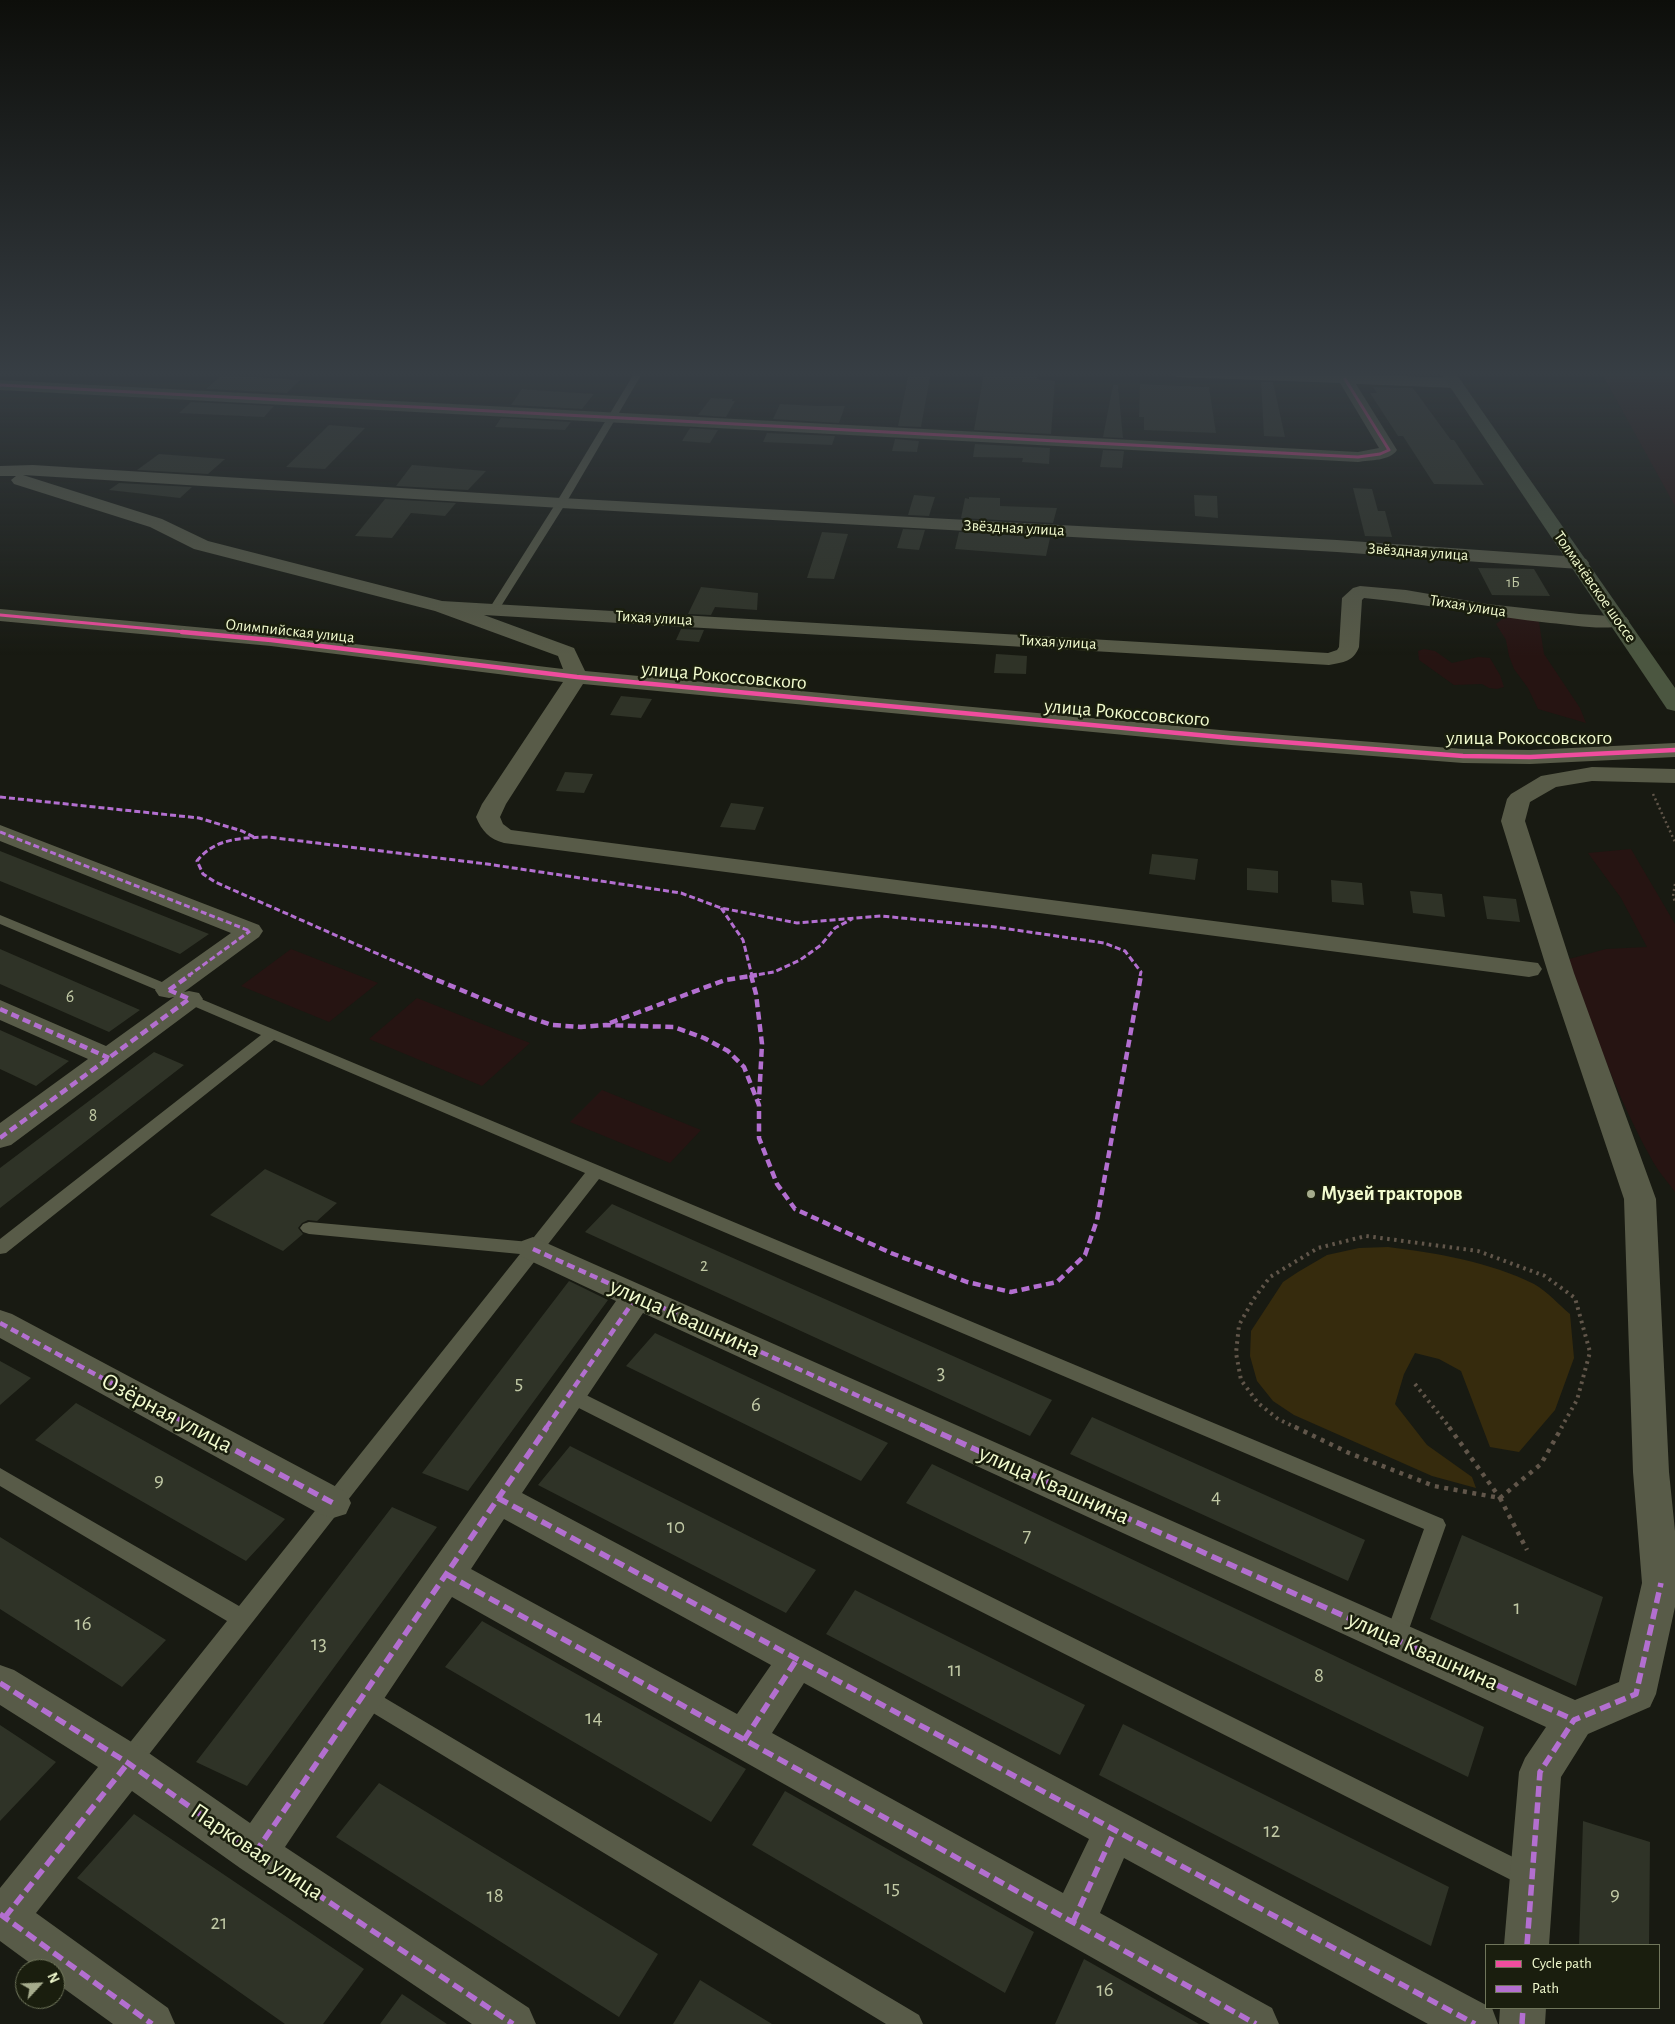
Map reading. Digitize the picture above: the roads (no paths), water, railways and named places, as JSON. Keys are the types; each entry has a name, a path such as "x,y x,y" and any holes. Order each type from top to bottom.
{"main road":[{"name":"Толмачёвское шоссе","path":"1512,466 1675,704"}],"street":[{"name":"Звёздная улица","path":"0,472 33,470 562,503 1328,546 1579,563"},
{"path":"0,472 156,523 200,545 442,607 567,652 577,677 494,804 488,817 493,828 504,836 1529,969"},
{"name":"Тихая улица","path":"442,607 1329,659 1346,654 1349,647 1352,598 1360,592 1406,596 1496,611 1579,620 1619,621"},
{"name":"Олимпийская улица","path":"0,614 271,640 577,677"},
{"name":"улица Рокоссовского","path":"577,677 1231,738 1463,756 1530,756 1675,750"},
{"path":"1527,1944 1540,1772 1574,1720 1636,1694 1661,1583 1651,1472 1640,1199 1561,973 1513,821 1519,799 1548,781 1592,774 1675,776"},
{"path":"0,832 250,931 109,1058 3,1132"},
{"path":"0,1008 109,1058"},
{"name":"улица Квашнина","path":"533,1250 1574,1720"},
{"path":"255,1852 570,1395 636,1296"},
{"name":"Озёрная улица","path":"0,1323 333,1503"},
{"path":"498,1498 1475,2024"},
{"path":"446,1574 1256,2024"},
{"path":"744,1740 796,1659"},
{"name":"Парковая улица","path":"0,1683 128,1763 255,1852 513,2024"},
{"path":"128,1763 3,1916 152,2024"},
{"path":"1073,1922 1115,1830"},
{"path":"1522,2024 1523,2009"}],"lane":[{"path":"494,609 562,503 583,466"},
{"path":"0,919 1436,1525 1395,1639"},
{"path":"0,1248 272,1034"},
{"path":"128,1763 596,1171"},
{"path":"309,1228 533,1250"},
{"path":"570,1395 1532,1879"},
{"path":"0,1476 242,1619"},
{"path":"363,1695 910,2024"}],"place":[{"name":"Музей тракторов","path":"1311,1194"}]}
